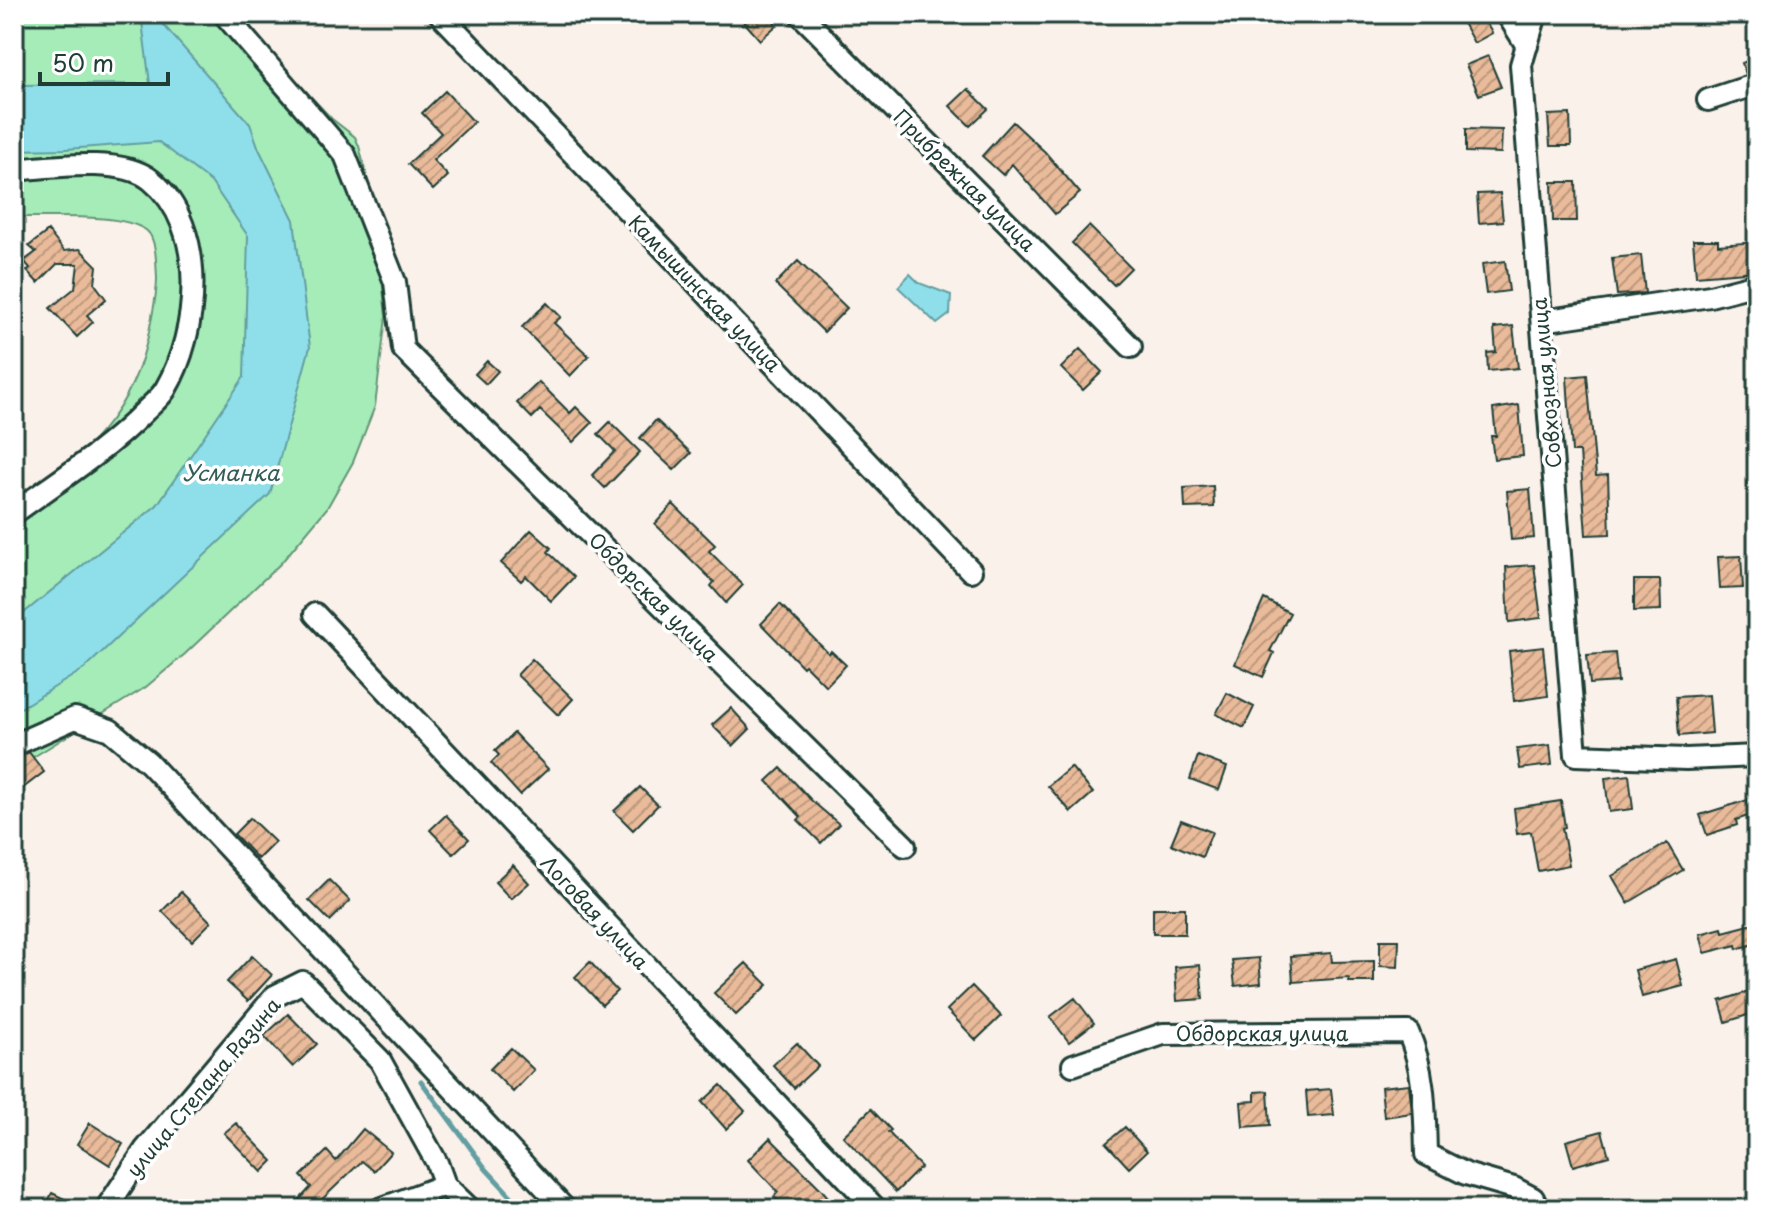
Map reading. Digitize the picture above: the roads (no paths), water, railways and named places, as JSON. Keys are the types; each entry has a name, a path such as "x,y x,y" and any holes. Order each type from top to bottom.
{"street":[{"name":"Обдорская улица","path":"224,14 345,155 395,282 403,349 905,846"},
{"name":"Камышинская улица","path":"440,14 971,571"},
{"name":"Прибрежная улица","path":"800,14 1131,347"},
{"path":"1507,14 1527,46"},
{"name":"Совхозная улица","path":"1536,14 1521,65 1576,755 1686,759 1757,756"},
{"path":"1708,100 1757,84"},
{"path":"14,170 76,164 117,167 150,179 172,206 189,240 192,299 185,346 164,392 127,430 14,513"},
{"path":"1542,321 1710,296 1757,284"},
{"name":"Логовая улица","path":"315,614 876,1209"},
{"path":"14,745 75,718 110,730 149,763 565,1209"},
{"name":"улица Степана Разина","path":"106,1209 145,1150 275,996 303,982 380,1060 437,1163 445,1185 470,1209"},
{"name":"Обдорская улица","path":"1073,1065 1163,1034 1408,1032 1414,1046 1425,1104 1426,1154 1466,1174 1514,1188 1533,1198 1538,1209"},
{"path":"380,1209 445,1185"}],"water":[{"name":"Усманка","path":"141,14 154,14 250,124 294,220 310,347 270,494 84,669 14,712 14,621 157,505 244,377 248,236 211,182 159,142 14,150 14,85 150,84"},
{"path":"910,274 919,283 951,295 950,314 937,324 898,287"}],"waterway":[{"path":"421,1081 486,1169 523,1209"}]}
